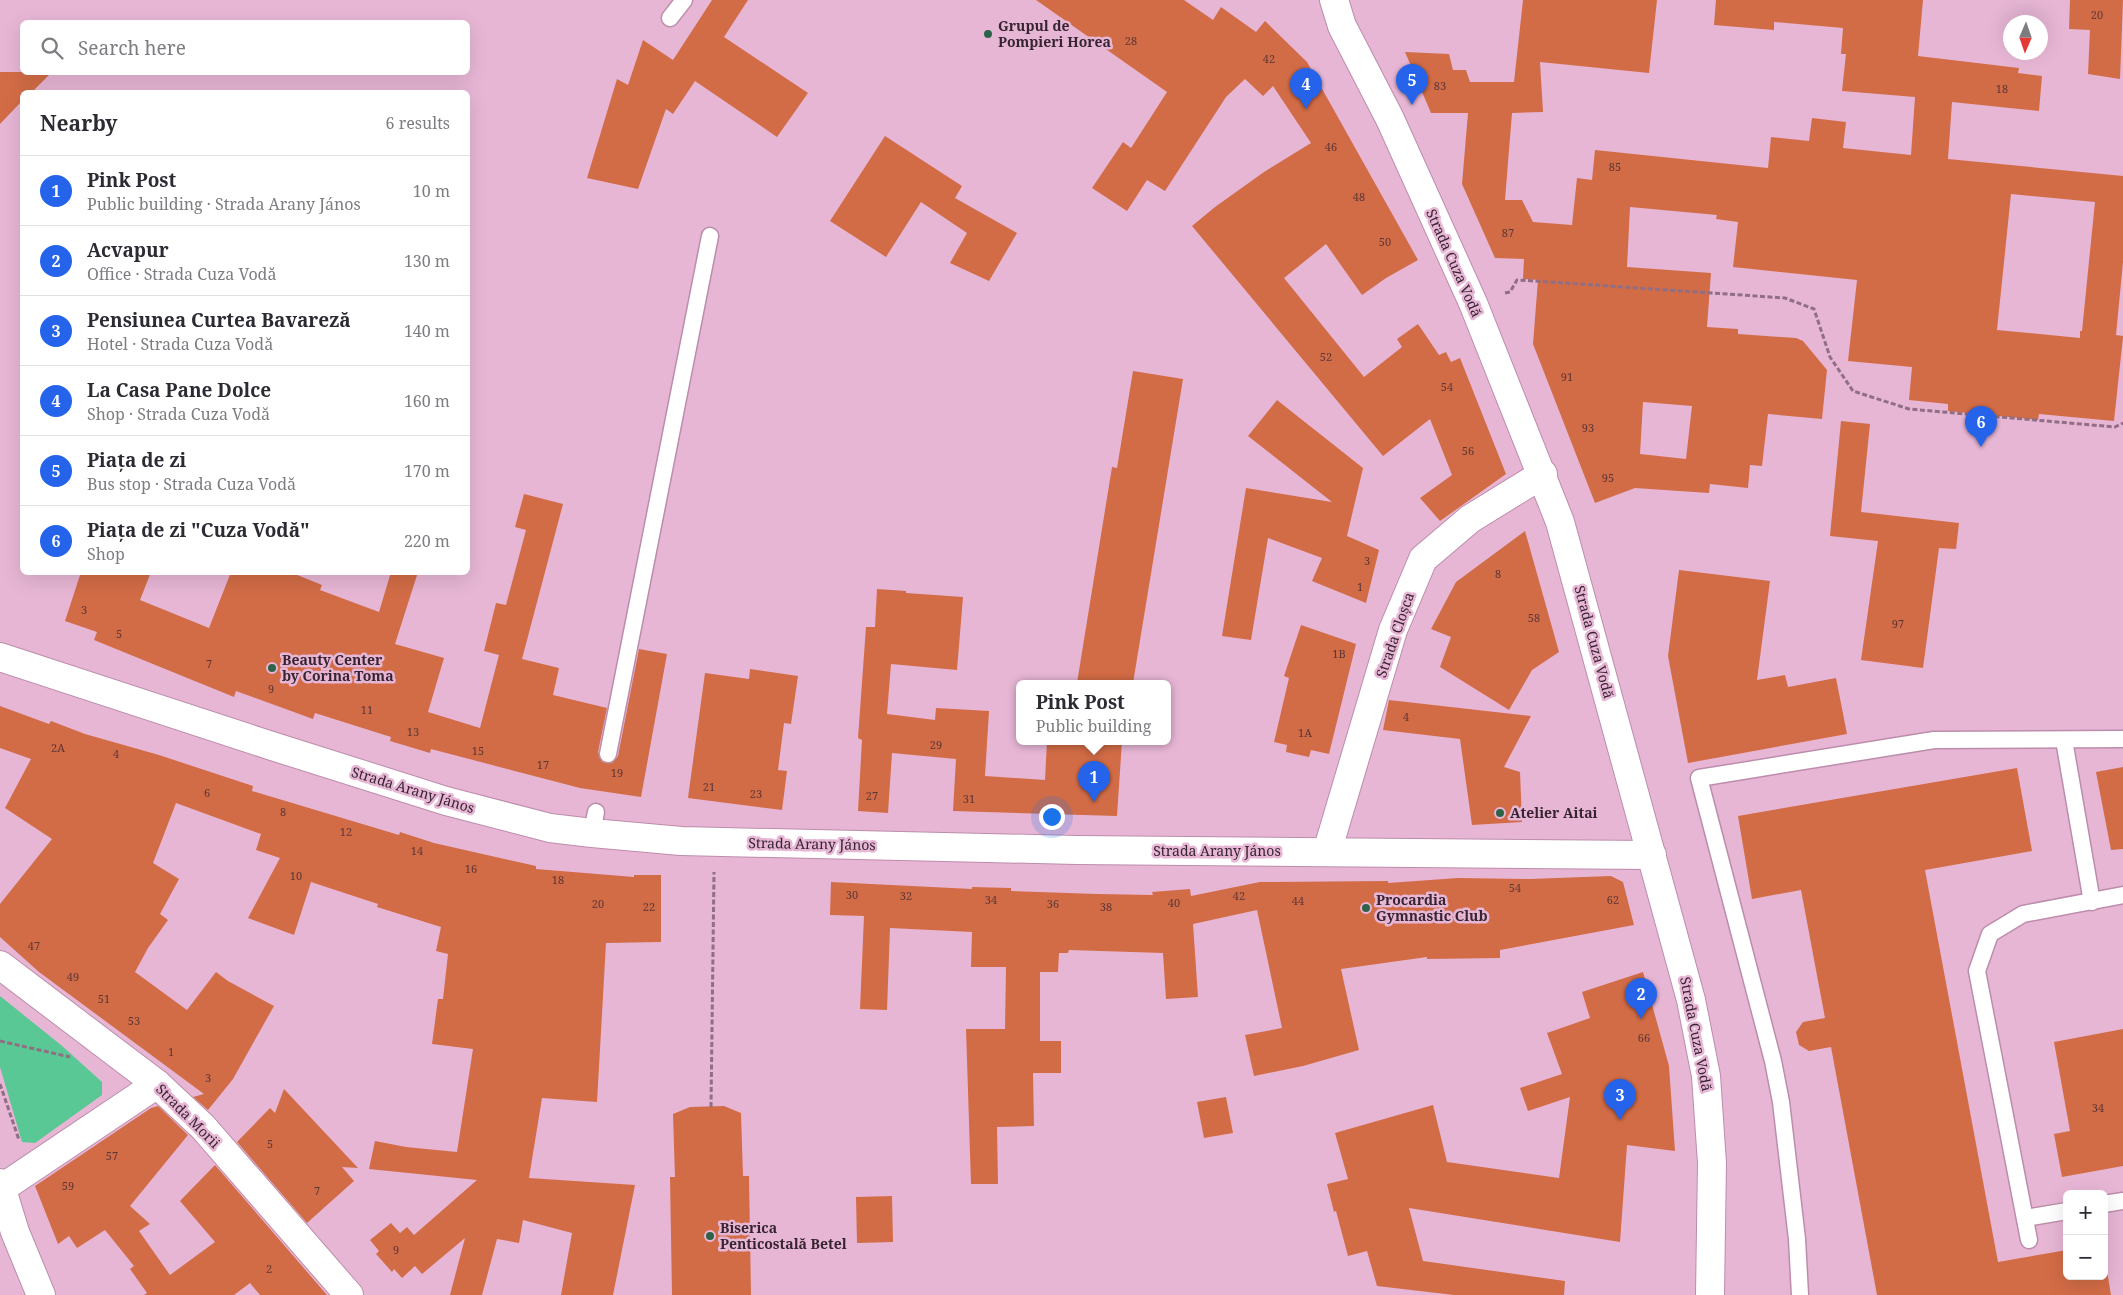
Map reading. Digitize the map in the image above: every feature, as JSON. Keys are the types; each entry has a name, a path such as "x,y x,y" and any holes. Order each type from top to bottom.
{"street":[{"name":"Strada Cuza Vodă","path":"1321,0 1342,26"},
{"name":"Strada Cuza Vodă","path":"1334,0 1342,26 1390,119 1473,303 1560,522 1691,1000 1706,1076 1712,1163 1710,1295"},
{"name":"Strada Cloșca","path":"1327,852 1393,630 1423,559 1470,519 1542,474"},
{"name":"Strada Arany János","path":"0,657 446,801 550,828 594,822 681,841 1077,850 1652,855"},
{"name":"Strada Morii","path":"0,965 157,1084 203,1127 350,1295"},
{"path":"41,1295 16,1232 1,1186 157,1084"}],"lane":[{"path":"670,18 684,0"},
{"path":"608,754 710,236"},
{"path":"1800,1295 1797,1239 1781,1102 1770,1052 1699,778 1934,740 2123,739"},
{"path":"2064,740 2092,902"},
{"path":"2029,1240 1976,971 1990,934 2023,914 2123,895"},
{"path":"2108,1203 2123,1200"},
{"path":"2025,1218 2063,1212"}],"path":[{"path":"1505,294 1510,292 1517,280 1785,298 1814,309 1830,357 1853,391 1909,409 2115,427 2123,423"},
{"path":"711,1107 714,869"},
{"path":"0,1041 74,1057"},
{"path":"0,1084 21,1146"}],"green space":[{"path":"0,996 61,1045 102,1082 102,1095 35,1143 22,1142 0,1067"}],"building":[{"path":"712,0 748,0 724,37 808,93 777,137 695,81 673,114 666,109 638,189 587,178 617,79 628,85 643,40 673,60"},
{"path":"1036,0 1184,0 1213,20 1221,7 1256,32 1265,21 1307,62 1418,260 1386,278 1362,295 1326,244 1284,278 1364,377 1402,347 1397,339 1418,324 1439,355 1446,352 1451,362 1460,358 1506,474 1440,521 1420,498 1452,475 1430,419 1383,456 1192,226 1264,172 1311,143 1273,86 1263,96 1245,79 1226,97 1165,191 1147,180 1127,211 1092,188 1123,142 1131,148 1167,92"},
{"path":"1523,0 1657,0 1649,73 1540,62 1543,112 1512,113 1505,200 1522,200 1533,222 1572,225 1577,178 1592,180 1595,150 1768,168 1771,137 1809,141 1812,118 1846,122 1843,148 1911,155 1915,97 1842,91 1846,54 1841,54 1843,28 1774,22 1774,30 1714,25 1716,0 1923,0 1918,56 2019,68 2018,73 2042,76 2039,111 1952,102 1948,159 2123,176 2123,262 2116,335 2123,337 2114,421 2039,414 2038,420 1948,411 1948,404 1909,400 1912,367 1848,361 1857,280 1733,267 1738,222 1716,219 1717,215 1630,207 1627,267 1711,273 1707,327 1738,329 1738,334 1796,338 1803,341 1827,370 1822,419 1768,414 1762,466 1750,465 1748,488 1710,484 1709,493 1635,488 1595,503 1533,344 1538,280 1523,279 1524,259 1495,258 1462,184 1468,113 1431,113 1405,52 1449,54 1453,70 1466,70 1470,82 1514,82","holes":["2011,194 2095,202 2080,338 1997,330","1643,402 1692,406 1686,459 1640,454"]},
{"path":"2070,0 2123,0 2120,79 2088,74 2090,30 2069,29"},
{"path":"0,72 20,72 20,75 49,75 34,90 20,90 20,103 0,124"},
{"path":"885,136 962,186 955,198 1017,233 989,281 950,263 967,233 921,202 886,257 830,221"},
{"path":"1133,371 1183,379 1133,680 1077,680 1112,467 1117,468"},
{"path":"1277,400 1363,468 1347,536 1379,550 1366,603 1312,581 1322,558 1268,538 1251,640 1222,636 1246,488 1332,502 1248,436"},
{"path":"1841,421 1870,424 1861,512 1959,523 1956,549 1939,548 1923,668 1861,660 1878,541 1830,536"},
{"path":"524,494 563,504 522,659 559,668 553,695 607,708 598,752 602,762 612,763 618,756 639,649 667,654 641,797 580,788 431,749 430,753 390,741 391,737 315,713 313,719 236,691 234,697 94,640 97,632 65,621 80,575 150,575 140,600 209,628 230,575 297,575 322,585 320,590 379,612 390,575 417,575 395,644 444,658 428,712 480,728 499,655 484,651 496,603 506,605 526,530 515,527"},
{"path":"1525,531 1559,652 1532,670 1509,710 1440,667 1451,637 1431,629 1456,582"},
{"path":"1679,570 1770,581 1757,680 1785,675 1788,687 1836,678 1847,734 1688,763 1668,656"},
{"path":"877,589 963,597 957,670 891,664 887,714 935,720 936,708 989,711 985,776 1045,780 1047,745 1122,745 1117,816 953,811 956,759 892,753 888,813 858,811 862,740 858,738 866,627 875,627"},
{"path":"1301,625 1356,644 1329,754 1311,750 1309,757 1286,752 1287,745 1274,742 1289,678 1284,676"},
{"path":"750,669 798,676 791,724 784,723 778,770 787,771 782,810 688,798 705,673 749,679"},
{"path":"1389,700 1531,716 1504,767 1520,772 1522,822 1472,825 1460,739 1383,730"},
{"path":"0,706 49,724 51,721 85,734 159,755 253,786 252,791 399,835 400,832 434,843 536,866 536,869 634,877 634,875 661,875 661,942 606,943 597,1102 542,1098 529,1178 635,1185 613,1295 561,1295 572,1233 523,1220 519,1243 497,1239 482,1295 450,1295 465,1238 422,1274 415,1266 402,1278 394,1269 392,1272 376,1254 379,1251 370,1240 391,1223 400,1233 407,1227 414,1235 477,1180 369,1169 375,1141 406,1147 457,1152 473,1049 432,1044 438,999 443,999 448,954 436,951 441,927 377,907 378,904 311,882 294,935 248,918 280,858 256,850 261,834 176,803 153,863 179,879 160,914 168,920 148,948 135,972 187,1010 216,972 228,981 274,1006 233,1079 208,1110 193,1097 204,1094 39,972 0,937 0,904 52,839 5,808 31,759 0,748"},
{"path":"2123,767 2123,849 2111,850 2096,772"},
{"path":"2017,768 2032,851 1925,870 1998,1262 2063,1251 2063,1280 2108,1280 2108,1277 2111,1295 1877,1295 1831,1047 1809,1051 1799,1045 1796,1032 1803,1022 1825,1018 1801,890 1752,899 1738,816"},
{"path":"1611,876 1623,882 1634,925 1500,950 1500,958 1427,959 1427,957 1341,969 1359,1050 1303,1066 1254,1076 1245,1035 1282,1028 1257,910 1193,924 1198,997 1166,999 1163,953 1069,950 1068,953 1059,953 1058,972 1040,972 1040,1041 1061,1041 1061,1073 1033,1073 1034,1126 997,1127 998,1184 971,1184 966,1029 1005,1029 1006,967 971,967 972,932 890,928 887,1010 860,1009 864,916 830,915 831,882 972,889 972,887 1011,888 1011,891 1097,894 1153,895 1152,892 1190,889 1191,896 1260,882 1388,881 1388,883 1458,878 1530,879"},
{"path":"1643,972 1669,1066 1675,1151 1627,1145 1620,1242 1409,1208 1423,1261 1565,1281 1564,1295 1454,1295 1377,1286 1367,1251 1348,1256 1336,1211 1334,1212 1327,1184 1348,1179 1335,1133 1433,1105 1447,1162 1559,1178 1570,1097 1528,1111 1520,1088 1562,1074 1547,1033 1590,1018 1582,992"},
{"path":"2123,1029 2123,1166 2062,1177 2054,1134 2070,1131 2054,1042"},
{"path":"284,1089 358,1168 342,1167 354,1181 307,1223 237,1142 270,1108 275,1113"},
{"path":"1226,1097 1233,1133 1204,1138 1197,1102"},
{"path":"158,1106 188,1135 130,1206 150,1224 139,1231 170,1275 215,1242 180,1201 215,1165 327,1295 260,1295 250,1283 234,1295 144,1295 147,1293 130,1269 134,1266 105,1230 77,1248 69,1236 58,1244 35,1186 151,1108"},
{"name":"Biserica Penticostală Betel","path":"724,1106 741,1113 743,1176 749,1176 751,1295 672,1295 670,1177 675,1177 673,1114 690,1107"},
{"path":"892,1196 893,1242 857,1243 856,1197"}],"place":[{"name":"Grupul de Pompieri Horea","path":"988,34"},
{"name":"Piața de zi","path":"1412,105"},
{"name":"La Casa Pane Dolce","path":"1306,109"},
{"name":"Piața de zi \"Cuza Vodă\"","path":"1981,447"},
{"name":"Beauty Center by Corina Toma","path":"272,668"},
{"name":"Pink Post","path":"1094,802"},
{"name":"Atelier Aitai","path":"1500,813"},
{"name":"Procardia Gymnastic Club","path":"1366,908"},
{"name":"Acvapur","path":"1641,1019"},
{"name":"Pensiunea Curtea Bavareză","path":"1620,1120"},
{"name":"Biserica Penticostală Betel","path":"710,1236"}]}
